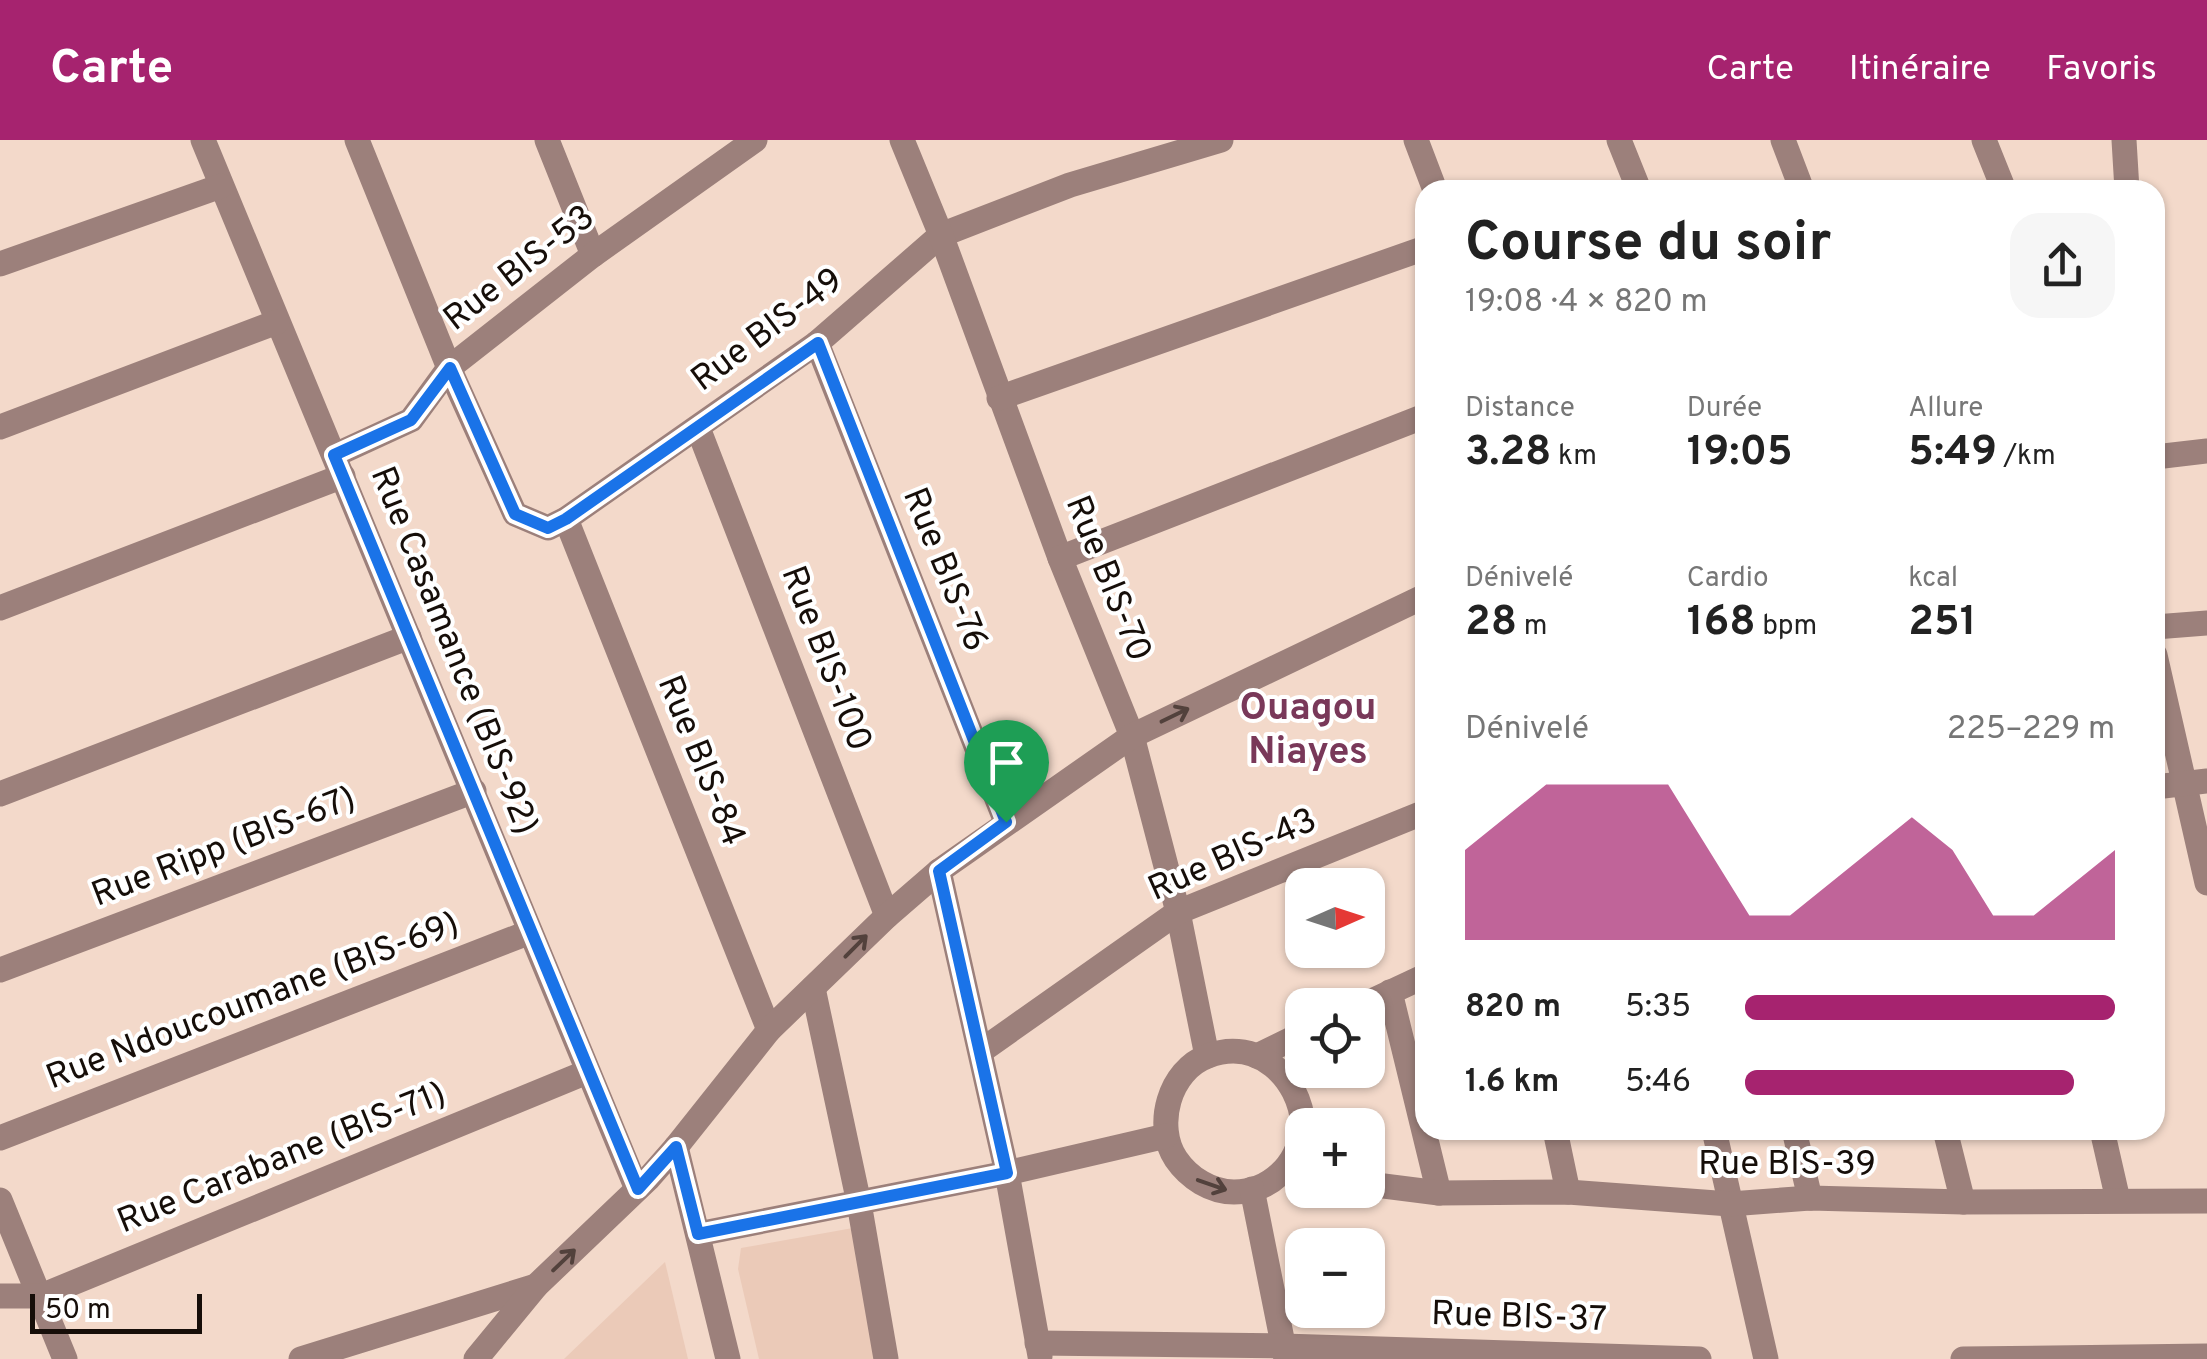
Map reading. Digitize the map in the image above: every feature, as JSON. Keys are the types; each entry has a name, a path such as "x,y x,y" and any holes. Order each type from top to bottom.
{"street":[{"name":"Rue Casamance (BIS-92)","path":"203,140 638,1189"},
{"path":"357,140 450,368 515,514 548,528 566,519"},
{"path":"547,140 593,255"},
{"name":"Rue BIS-53","path":"0,608 339,465 411,420 450,368 728,149 755,140"},
{"name":"Rue BIS-70","path":"902,140 1060,558 1132,736 1178,912 1207,1056"},
{"name":"Rue BIS-49","path":"566,519 818,343 941,235 1070,185 1220,140"},
{"path":"1416,140 1432,180"},
{"path":"1620,140 1635,180"},
{"path":"1783,140 1798,180"},
{"path":"1984,140 2000,180"},
{"path":"2124,140 2126,180"},
{"path":"0,264 220,186"},
{"path":"999,398 1415,252"},
{"path":"0,427 277,322"},
{"name":"Rue BIS-76","path":"818,343 1006,822"},
{"path":"1060,558 1415,420"},
{"name":"Rue BIS-100","path":"698,428 887,916"},
{"path":"2165,456 2207,452"},
{"name":"Rue BIS-84","path":"566,519 770,1030"},
{"path":"476,1359 536,1286 638,1189 676,1147 770,1030 939,871 1132,736 1415,601"},
{"path":"2165,625 2207,622"},
{"path":"0,794 410,637"},
{"path":"2165,686 2196,782 2207,883"},
{"path":"2165,787 2196,782"},
{"name":"Rue Ripp (BIS-67)","path":"0,970 474,791"},
{"name":"Rue BIS-43","path":"981,1051 1178,912 1415,816"},
{"path":"939,871 1007,1173 1039,1351"},
{"name":"Rue Ndoucoumane (BIS-69)","path":"0,1138 530,932"},
{"path":"1385,994 1415,981"},
{"path":"814,988 859,1202 886,1359"},
{"path":"1390,992 1415,1094"},
{"path":"1257,1056 1285,1042"},
{"path":"1285,1177 1252,1190 1233,1192 1198,1181 1172,1154 1166,1136 1168,1101 1175,1086 1207,1056 1229,1052 1257,1056 1286,1076 1296,1090 1299,1108"},
{"name":"Rue Carabane (BIS-71)","path":"0,1296 41,1296 588,1072"},
{"path":"698,1234 1007,1173 1166,1136"},
{"path":"1426,1140 1439,1192"},
{"path":"1556,1140 1568,1192"},
{"path":"1716,1140 1766,1359"},
{"path":"1796,1140 1810,1198"},
{"path":"1948,1140 1964,1202"},
{"path":"2104,1140 2118,1200"},
{"path":"676,1147 728,1359"},
{"name":"Rue BIS-39","path":"1385,1186 1439,1192 1568,1192 1730,1204 1810,1198 2207,1201"},
{"path":"1252,1190 1284,1352"},
{"path":"0,1200 65,1359"},
{"path":"301,1359 536,1286"},
{"name":"Rue BIS-37","path":"1039,1351 1699,1359"},
{"path":"1963,1359 2207,1356"}],"shaded area":[{"path":"853,1228 878,1359 759,1359 738,1269 741,1248"},
{"path":"665,1262 688,1359 564,1359"}],"district":[{"name":"Ouagou Niayes","path":"1308,731"}],"route":[{"path":"818,343 1006,822 939,871 1007,1173 698,1234 676,1147 638,1189 334,455 411,420 450,368 515,514 548,528 818,343"}]}
